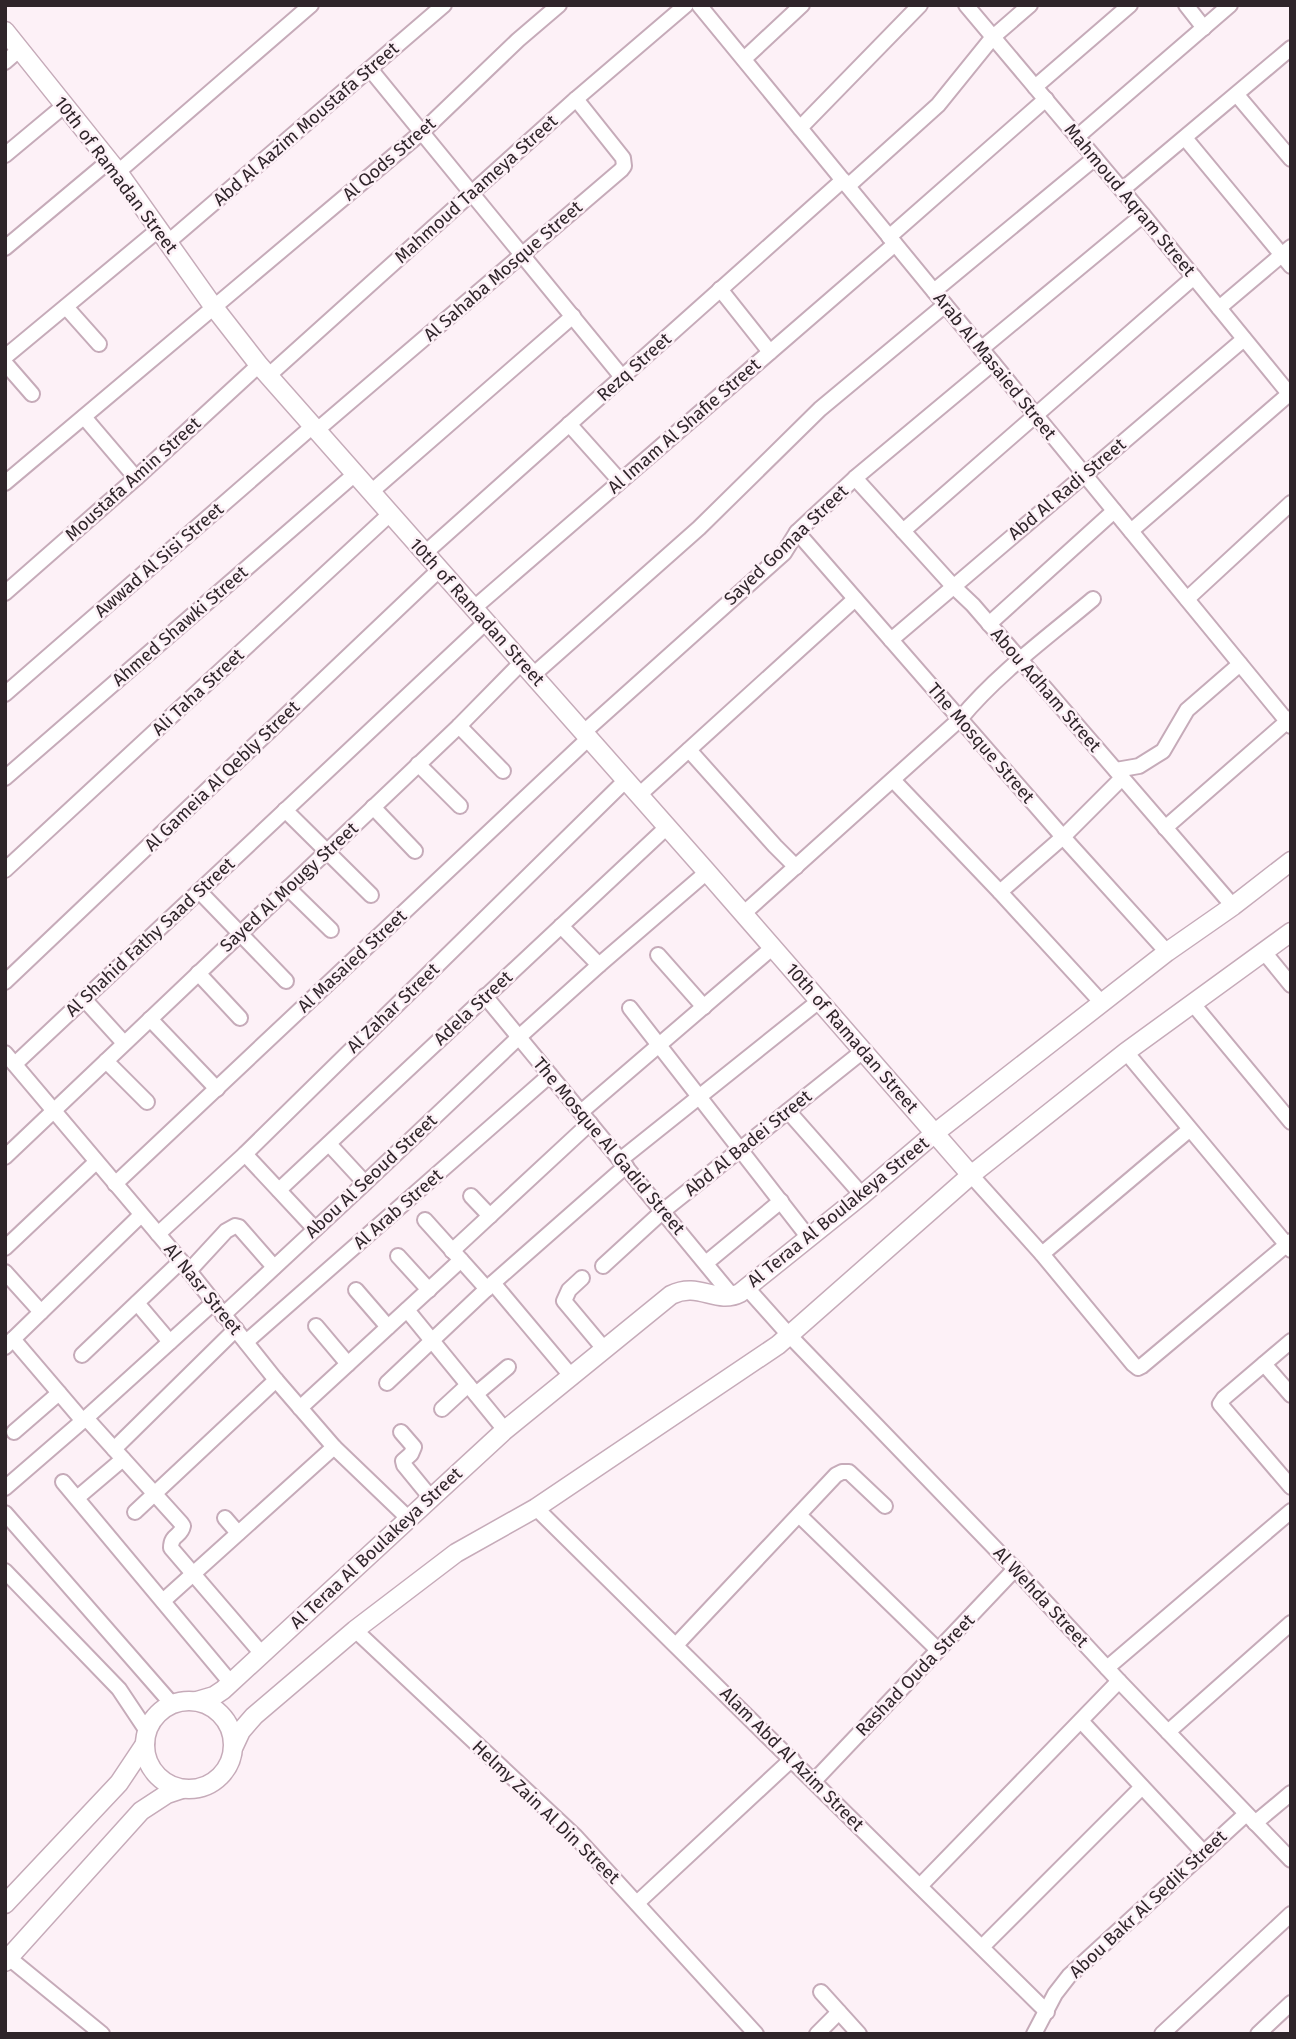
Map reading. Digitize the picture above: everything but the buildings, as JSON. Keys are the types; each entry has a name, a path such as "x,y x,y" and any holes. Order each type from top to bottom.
{"street":[{"path":"5,248 113,167 310,5"},
{"name":"Abd Al Aazim Moustafa Street","path":"5,357 66,307 163,237 370,69 444,5"},
{"name":"Al Qods Street","path":"5,483 422,132 518,40 559,5"},
{"name":"Mahmoud Taameya Street","path":"264,370 686,5"},
{"name":"Arab Al Masaied Street","path":"699,5 1289,722"},
{"path":"744,59 802,5"},
{"path":"800,128 919,5"},
{"name":"Mahmoud Aqram Street","path":"966,5 1290,395"},
{"name":"Rezq Street","path":"425,553 720,289 938,105 993,37 1030,5"},
{"path":"1035,87 1130,5"},
{"path":"1185,5 1204,28"},
{"path":"1077,137 1230,5"},
{"name":"10th of Ramadan Street","path":"5,31 113,167 213,306 264,370 971,1175"},
{"path":"5,62 20,49"},
{"path":"1122,190 1289,53"},
{"path":"370,69 622,377"},
{"path":"1237,94 1291,159"},
{"name":"Al Sahaba Mosque Street","path":"315,428 621,170 624,166 623,158 576,99"},
{"name":"Al Imam Al Shafie Street","path":"474,608 770,352 1046,99"},
{"path":"5,155 65,105"},
{"path":"1185,138 1288,256 1219,308"},
{"path":"934,291 1095,158"},
{"path":"981,349 1143,215"},
{"path":"903,531 1194,277"},
{"path":"720,289 770,352"},
{"name":"Sayed Al Mougy Street","path":"5,1157 459,726 699,528 820,409 945,305"},
{"path":"66,307 99,344"},
{"path":"371,492 573,316"},
{"name":"Abd Al Radi Street","path":"891,640 1244,339"},
{"path":"5,363 32,394"},
{"name":"Sayed Gomaa Street","path":"586,735 784,553 797,532 855,478 993,363"},
{"name":"Moustafa Amin Street","path":"5,593 264,370"},
{"path":"1130,531 1290,395"},
{"path":"83,417 136,478"},
{"path":"569,424 620,481"},
{"name":"Awwad Al Sisi Street","path":"5,694 315,428"},
{"name":"Ahmed Shawki Street","path":"5,778 355,474"},
{"name":"Abou Adham Street","path":"855,478 1021,660 1233,906"},
{"path":"1187,599 1291,503"},
{"path":"989,624 1114,511"},
{"name":"Ali Taha Street","path":"5,870 390,513"},
{"name":"The Mosque Street","path":"797,532 1167,952"},
{"name":"Al Gameia Al Qebly Street","path":"5,982 439,570"},
{"path":"639,795 855,599"},
{"path":"743,914 960,719 1021,660 1093,599"},
{"name":"Al Shahid Fathy Saad Street","path":"9,1059 84,999 486,622"},
{"path":"1000,892 1063,836 1119,774 1139,766 1163,751 1188,710 1240,664"},
{"path":"1165,828 1289,722"},
{"path":"459,726 503,771"},
{"name":"Al Masaied Street","path":"116,1184 586,735"},
{"path":"689,750 796,867"},
{"path":"418,764 460,806"},
{"name":"Al Zahar Street","path":"158,1234 245,1154 626,780"},
{"path":"893,780 1102,1003"},
{"path":"373,807 415,851"},
{"path":"285,810 370,895"},
{"name":"Adela Street","path":"279,1190 667,827"},
{"name":"Al Teraa Al Boulakeya Street","path":"197,1701 214,1696 231,1683 505,1430 671,1295 680,1290 701,1290 722,1297 740,1292 935,1133 1167,952 1291,861"},
{"name":"Abou Al Seoud Street","path":"223,1315 519,1037 707,872"},
{"path":"288,888 331,930"},
{"path":"199,891 286,981"},
{"path":"561,926 599,965"},
{"path":"5,1571 119,1689 146,1737 147,1759 155,1773 167,1783 182,1789 193,1789 214,1782 229,1766 234,1746 254,1716 355,1630 456,1553 536,1508 778,1345 971,1175 1126,1052 1291,932"},
{"path":"300,1408 429,1290 490,1216 659,1045 772,947"},
{"path":"1264,953 1291,985"},
{"path":"658,956 704,1007"},
{"path":"198,973 240,1018"},
{"name":"The Mosque Al Gadid Street","path":"485,996 706,1263 740,1292"},
{"path":"84,999 124,1043"},
{"path":"387,1383 623,1163 819,1001"},
{"path":"1193,1004 1291,1122"},
{"path":"630,1008 809,1238"},
{"path":"150,1018 216,1089"},
{"name":"Abd Al Badei Street","path":"603,1266 663,1211 863,1051"},
{"path":"971,1175 1042,1254 1133,1364 1142,1366 1289,1245 1189,1130 1126,1052"},
{"name":"Al Nasr Street","path":"9,1059 185,1266 300,1408 334,1447 408,1518"},
{"path":"106,1061 146,1102"},
{"name":"Al Arab Street","path":"246,1342 550,1075"},
{"path":"788,1111 862,1195"},
{"path":"1042,1254 1189,1130"},
{"path":"328,1144 365,1183"},
{"path":"245,1154 315,1229"},
{"path":"5,1248 96,1162"},
{"path":"471,1196 490,1216"},
{"path":"706,1263 781,1201"},
{"path":"141,1215 9,1343 85,1419 183,1526 183,1530 174,1537 172,1548 262,1654"},
{"path":"425,1220 456,1256 490,1286 572,1377"},
{"path":"82,1355 137,1303 234,1226 239,1227 274,1268"},
{"path":"398,1256 429,1290"},
{"path":"5,1272 41,1312"},
{"path":"582,1278 564,1301 605,1349"},
{"path":"356,1290 388,1327"},
{"name":"Al Wehda Street","path":"740,1292 789,1335 1291,1860"},
{"path":"137,1303 170,1342"},
{"path":"5,1488 213,1303"},
{"path":"407,1310 505,1430"},
{"path":"316,1326 348,1364"},
{"path":"77,1498 236,1329"},
{"path":"1291,1341 1220,1404 1291,1486"},
{"path":"1264,1364 1291,1395"},
{"path":"443,1409 508,1367"},
{"path":"135,1512 276,1380"},
{"path":"14,1432 59,1393"},
{"path":"401,1432 414,1447 403,1461 404,1465 431,1498"},
{"path":"163,1601 334,1447"},
{"path":"676,1645 836,1475 849,1472 885,1506"},
{"path":"63,1482 231,1683"},
{"name":"Alam Abd Al Azim Street","path":"536,1508 1047,2012"},
{"path":"1107,1668 1291,1511"},
{"path":"5,1513 172,1704"},
{"path":"799,1515 938,1650"},
{"path":"225,1518 238,1534"},
{"name":"Rashad Ouda Street","path":"814,1781 1015,1569"},
{"path":"1168,1732 1291,1623"},
{"name":"Helmy Zain Al Din Street","path":"355,1630 575,1836 756,2034"},
{"path":"920,1886 1119,1681"},
{"path":"5,1904 119,1783 146,1737 152,1720 161,1710 184,1700 212,1706 224,1717 232,1731 234,1746"},
{"path":"1081,1721 1203,1853"},
{"path":"637,1903 792,1759"},
{"path":"982,1947 1142,1787"},
{"path":"102,2034 7,1960 135,1817 153,1802 182,1789"},
{"name":"Abou Bakr Al Sedik Street","path":"1034,2034 1055,1994 1069,1976 1203,1853 1291,1793"},
{"path":"1162,2034 1291,1914"},
{"path":"821,1992 859,2034"},
{"path":"1258,2034 1291,2003"},
{"path":"817,2034 839,2012"}]}
